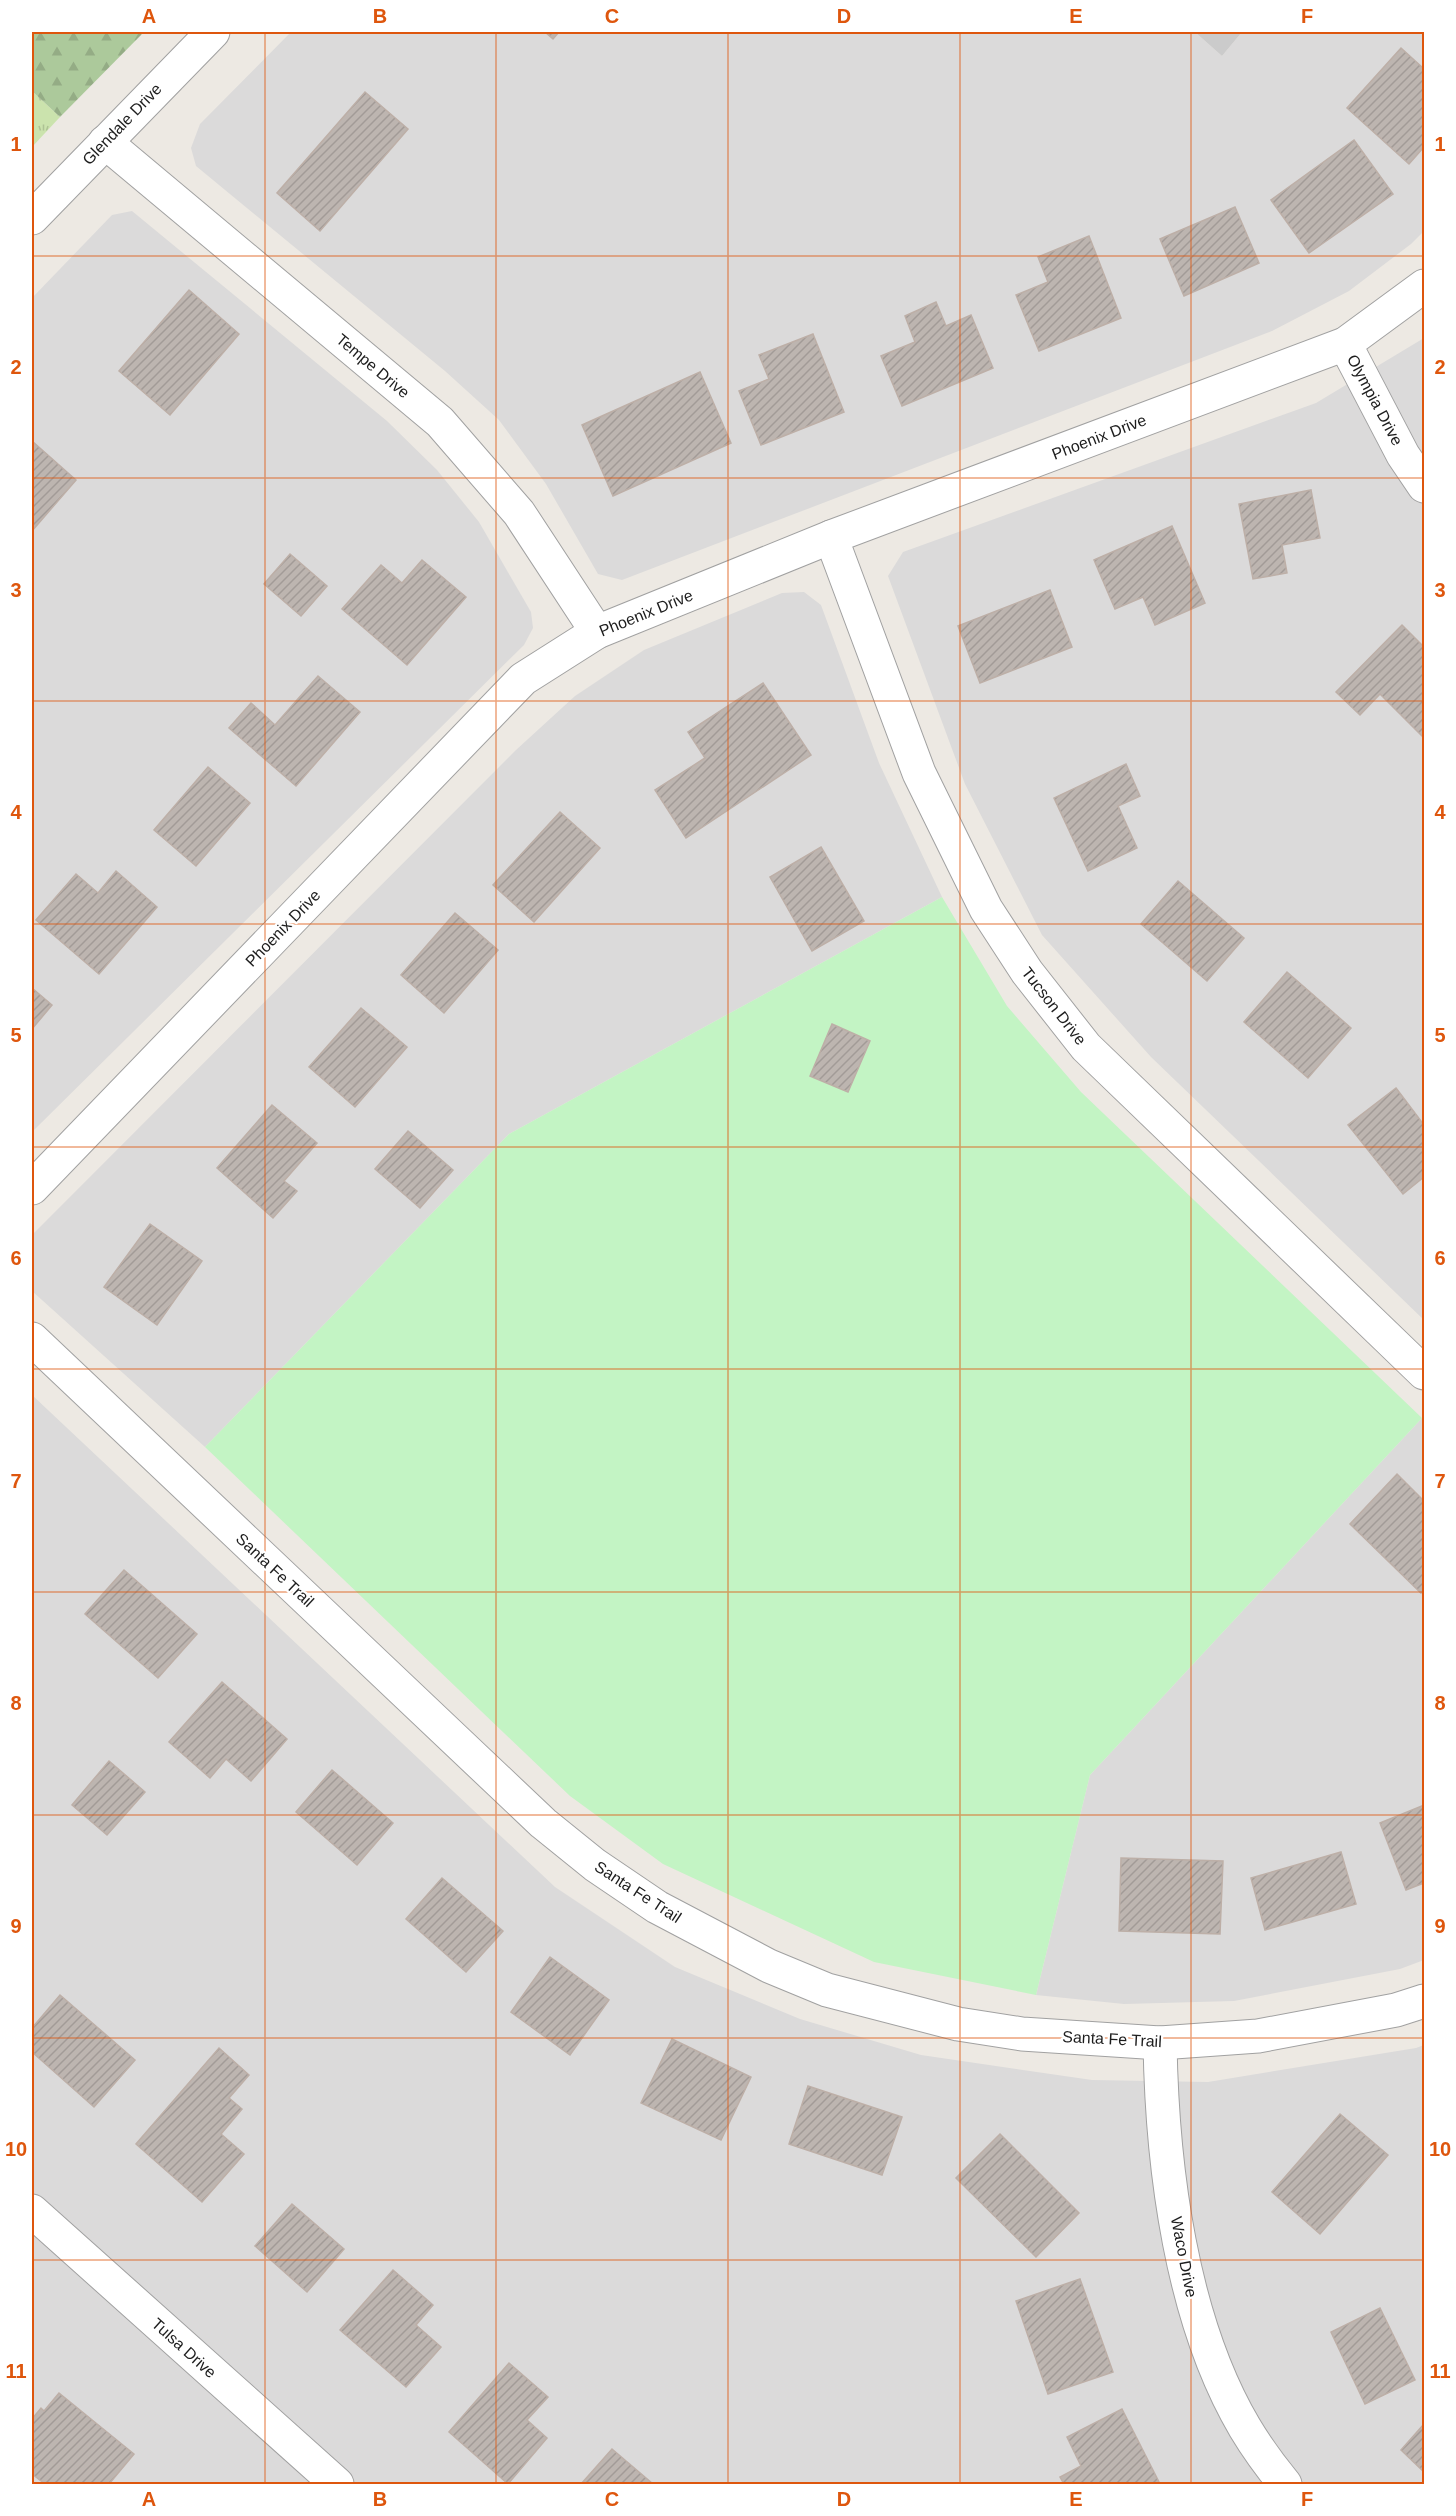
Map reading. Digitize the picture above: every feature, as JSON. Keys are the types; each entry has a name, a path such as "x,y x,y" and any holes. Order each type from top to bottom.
{"street":[{"name":"Glendale Drive","path":"32,218 213,32"},
{"name":"Tempe Drive","path":"105,142 440,422 519,513 597,632"},
{"name":"Phoenix Drive","path":"32,1188 523,679 597,632 831,537 1345,344 1425,286"},
{"name":"Olympia Drive","path":"1345,344 1403,455 1425,486"},
{"name":"Tucson Drive","path":"831,537 919,774 986,909 1027,972 1086,1047 1425,1373"},
{"name":"Santa Fe Trail","path":"32,1339 543,1823 595,1865 657,1907 769,1966 827,1990 958,2024 1022,2034 1160,2043 1258,2036 1396,2010 1425,2001"},
{"name":"Waco Drive","path":"1160,2043 1161,2111 1166,2153 1190,2294 1218,2373 1245,2428 1285,2484"},
{"name":"Tulsa Drive","path":"32,2211 337,2484"}],"shaded area":[{"path":"291,32 1195,32 1222,56 1242,32 1424,32 1424,231 1411,244 1349,291 1272,331 622,580 598,574 546,484 499,420 445,371 196,166 191,148 200,124"},
{"path":"1195,32 1242,32 1222,56"},
{"path":"132,211 387,421 437,470 479,522 531,612 533,628 524,645 32,1132 32,298 112,215"},
{"path":"1424,338 1424,1320 1151,1057 1042,935 965,784 888,576 903,552 1316,403"},
{"path":"804,592 821,605 879,763 942,897 509,1134 205,1447 32,1291 32,1235 516,750 575,696 644,650 782,593"},
{"path":"32,1395 555,1887 675,1967 800,2019 921,2055 1092,2080 1208,2082 1424,2045 1424,2484 32,2484"},
{"path":"1422,1418 1424,1421 1424,1960 1400,1969 1234,2001 1124,2004 1036,1995 1090,1775"}],"green space":[{"path":"32,32 144,32 60,117 32,91"},
{"path":"32,91 60,117 32,147"},
{"path":"942,897 1007,1006 1081,1092 1422,1418 1090,1775 1036,1995 874,1962 663,1864 570,1796 205,1447 509,1134"}],"building":[{"path":"545,32 559,32 553,39"},
{"path":"1401,48 1424,67 1424,147 1409,164 1347,108"},
{"path":"365,92 408,129 320,231 277,193"},
{"path":"1354,140 1393,194 1309,253 1271,200"},
{"path":"1235,207 1259,263 1184,296 1160,239"},
{"path":"1089,236 1121,318 1039,351 1016,295 1048,282 1038,257"},
{"path":"189,290 239,334 170,415 119,371"},
{"path":"936,302 946,326 971,315 993,368 902,406 881,356 915,342 905,316"},
{"path":"813,334 844,412 761,445 739,391 769,379 759,355"},
{"path":"700,372 731,443 613,496 582,425"},
{"path":"32,441 76,480 32,531"},
{"path":"1311,490 1320,538 1282,545 1287,573 1253,579 1239,504"},
{"path":"1172,526 1205,603 1155,625 1143,597 1115,609 1094,560"},
{"path":"290,554 327,586 301,616 264,584"},
{"path":"422,560 466,597 407,665 342,609 381,565 402,583"},
{"path":"1050,590 1072,647 980,683 958,626"},
{"path":"1402,625 1424,647 1424,738 1380,694 1360,715 1336,692"},
{"path":"318,676 360,712 296,786 229,728 251,703 275,725"},
{"path":"763,683 811,755 686,838 655,790 705,758 688,732"},
{"path":"1126,764 1140,796 1118,806 1137,848 1088,871 1054,798"},
{"path":"208,767 250,803 196,866 154,830"},
{"path":"560,812 600,848 534,922 493,885"},
{"path":"821,847 864,921 812,951 770,877"},
{"path":"116,871 157,907 99,974 36,920 76,874 98,893"},
{"path":"1178,881 1244,938 1207,981 1141,924"},
{"path":"455,913 498,950 444,1013 401,975"},
{"path":"1287,972 1351,1028 1308,1078 1244,1022"},
{"path":"32,988 52,1005 32,1029"},
{"path":"361,1008 407,1047 355,1107 309,1067"},
{"path":"832,1024 870,1041 848,1092 810,1076"},
{"path":"1396,1088 1424,1125 1424,1177 1403,1194 1348,1125"},
{"path":"272,1105 317,1143 284,1181 297,1191 273,1218 217,1168"},
{"path":"408,1131 453,1170 420,1208 375,1169"},
{"path":"150,1224 202,1261 157,1325 104,1287"},
{"path":"1397,1474 1424,1501 1424,1589 1421,1593 1350,1524"},
{"path":"124,1570 197,1634 158,1678 85,1614"},
{"path":"222,1682 287,1739 251,1781 226,1759 210,1778 169,1742"},
{"path":"109,1761 145,1792 107,1835 72,1805"},
{"path":"332,1770 393,1823 357,1865 296,1812"},
{"path":"1424,1805 1424,1883 1406,1890 1380,1823"},
{"path":"1341,1852 1356,1904 1265,1930 1251,1878"},
{"path":"1121,1858 1223,1861 1220,1934 1119,1931"},
{"path":"442,1878 503,1931 466,1972 406,1919"},
{"path":"550,1957 609,2000 570,2055 511,2012"},
{"path":"60,1995 135,2060 94,2107 32,2052 32,2028"},
{"path":"672,2039 751,2077 721,2140 641,2103"},
{"path":"219,2048 249,2075 229,2098 242,2109 221,2134 244,2154 202,2202 136,2144"},
{"path":"808,2086 902,2117 882,2175 789,2144"},
{"path":"1340,2114 1388,2155 1320,2234 1272,2192"},
{"path":"1000,2134 1079,2213 1036,2257 956,2178"},
{"path":"292,2204 344,2249 307,2292 255,2246"},
{"path":"393,2270 433,2305 416,2325 441,2347 406,2387 340,2330"},
{"path":"1080,2279 1113,2372 1048,2394 1016,2301"},
{"path":"1380,2308 1415,2380 1365,2404 1331,2332"},
{"path":"509,2363 548,2397 527,2420 547,2438 508,2484 449,2432"},
{"path":"59,2393 134,2454 109,2484 45,2484 32,2474 32,2419 41,2408 44,2411"},
{"path":"1122,2409 1160,2484 1064,2484 1060,2477 1081,2466 1067,2437"},
{"path":"1424,2424 1424,2472 1401,2450"},
{"path":"612,2449 653,2484 581,2484"}]}
